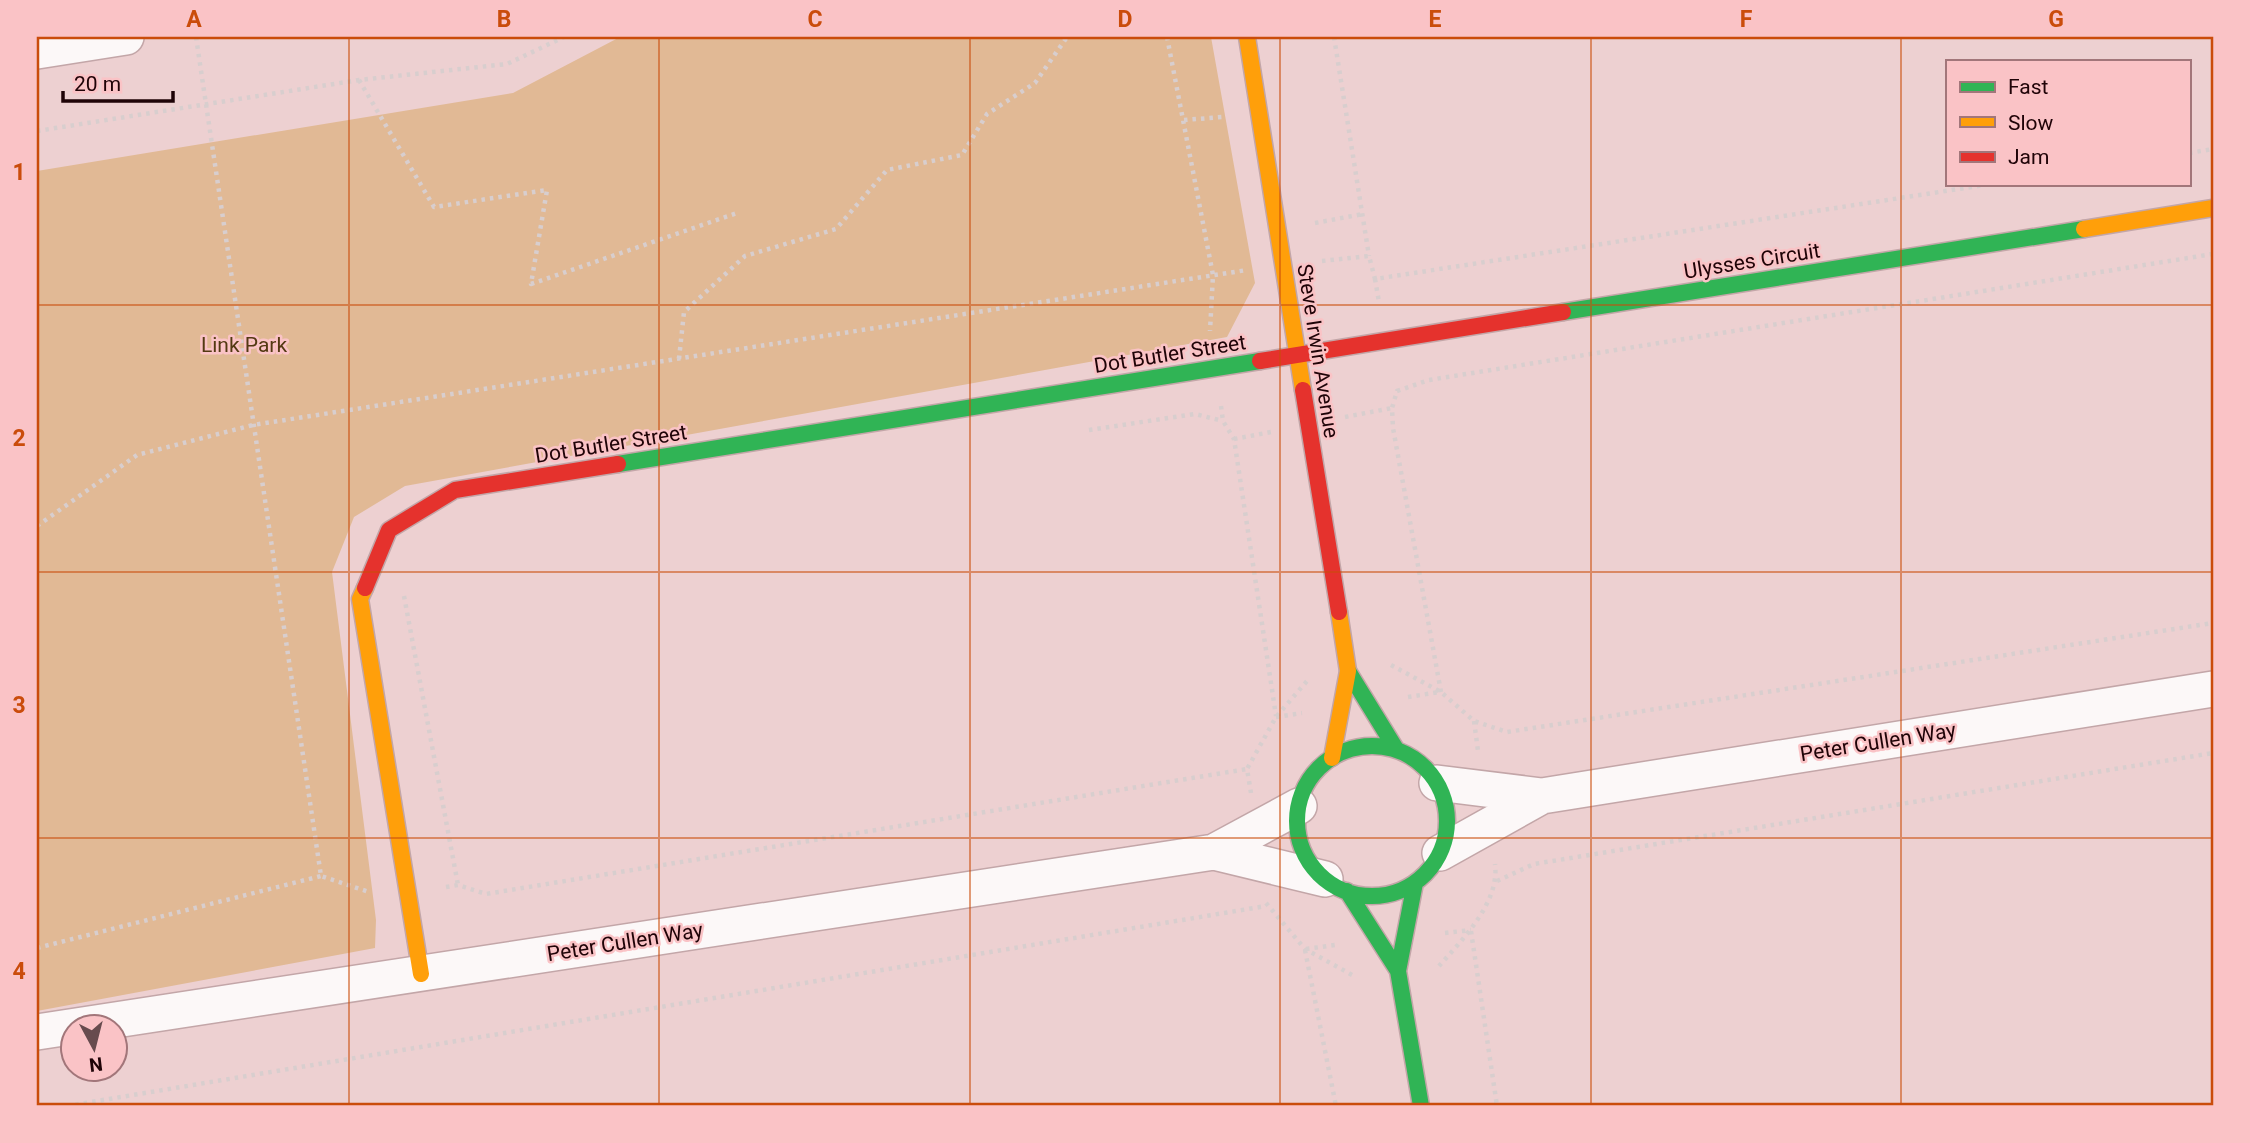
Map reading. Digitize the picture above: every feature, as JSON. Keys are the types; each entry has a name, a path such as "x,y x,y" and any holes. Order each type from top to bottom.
{"street":[{"path":"37,51 127,37"},
{"name":"Steve Irwin Avenue","path":"1247,37 1348,671 1332,758"},
{"name":"Ulysses Circuit","path":"1298,355 2213,208"},
{"name":"Dot Butler Street","path":"421,974 359,599 389,530 455,490 1298,355"},
{"name":"Steve Irwin Avenue","path":"1348,671 1396,748"},
{"name":"Peter Cullen Way","path":"1437,783 1542,796 2213,689"},
{"path":"1396,748 1356,748 1332,758 1317,771 1305,787 1298,806 1301,846 1311,864 1336,885 1398,971"},
{"name":"Peter Cullen Way","path":"1214,852 1382,895 1415,883 1430,870 1440,853 1448,830 1446,805 1437,783 1423,765 1396,748"},
{"name":"Peter Cullen Way","path":"1440,853 1542,796"},
{"name":"Peter Cullen Way","path":"37,1032 1214,852 1298,806"},
{"path":"1415,883 1398,971 1421,1106"}],"path":[{"path":"196,37 321,876"},
{"path":"37,131 205,102 359,80 507,64 564,37"},
{"path":"679,359 684,312 745,256 836,229 887,170 962,155 987,114 1035,83 1067,37"},
{"path":"1167,37 1213,275 1209,322"},
{"path":"1334,37 1375,279 1978,186"},
{"path":"359,80 434,206 547,190 531,284 737,213"},
{"path":"1184,120 1227,116"},
{"path":"2190,153 2213,149"},
{"path":"1312,223 1363,214"},
{"path":"2213,254 1429,380 1397,391 1392,408 1393,428 1441,692 1474,721 1507,732 2213,623"},
{"path":"37,526 137,456 253,425 1213,275 1369,256"},
{"path":"402,589 458,885 486,894 1247,769 1276,717 1234,439 1223,421 1195,414 1086,431"},
{"path":"1497,1106 1471,930 1497,881 1534,864 2213,753"},
{"path":"37,948 321,876 371,893"},
{"path":"67,1106 1266,906 1305,949 1336,1106"}],"green space":[{"name":"Link Park","path":"620,37 1211,37 1255,283 1227,337 405,486 354,517 332,572 376,920 375,948 37,1011 37,171 513,93"}],"traffic: fast":[{"path":"1563,312 2084,229"},
{"path":"618,464 1260,361"},
{"path":"1348,671 1396,749"},
{"path":"1372,746 1401,752 1425,768 1441,792 1447,821 1441,850 1425,874 1401,890 1372,896 1343,890 1319,874 1303,850 1297,821 1303,792 1319,768 1343,752 1372,746"},
{"path":"1415,883 1398,971 1421,1106"},
{"path":"1347,891 1398,971"}],"traffic: slow":[{"path":"1247,37 1303,390"},
{"path":"2084,229 2213,208"},
{"path":"365,588 360,599 421,974"},
{"path":"1332,758 1348,671 1339,612"}],"traffic: jam":[{"path":"1260,361 1563,312"},
{"path":"1303,390 1339,612"},
{"path":"365,588 389,530 455,490 618,464"}]}
